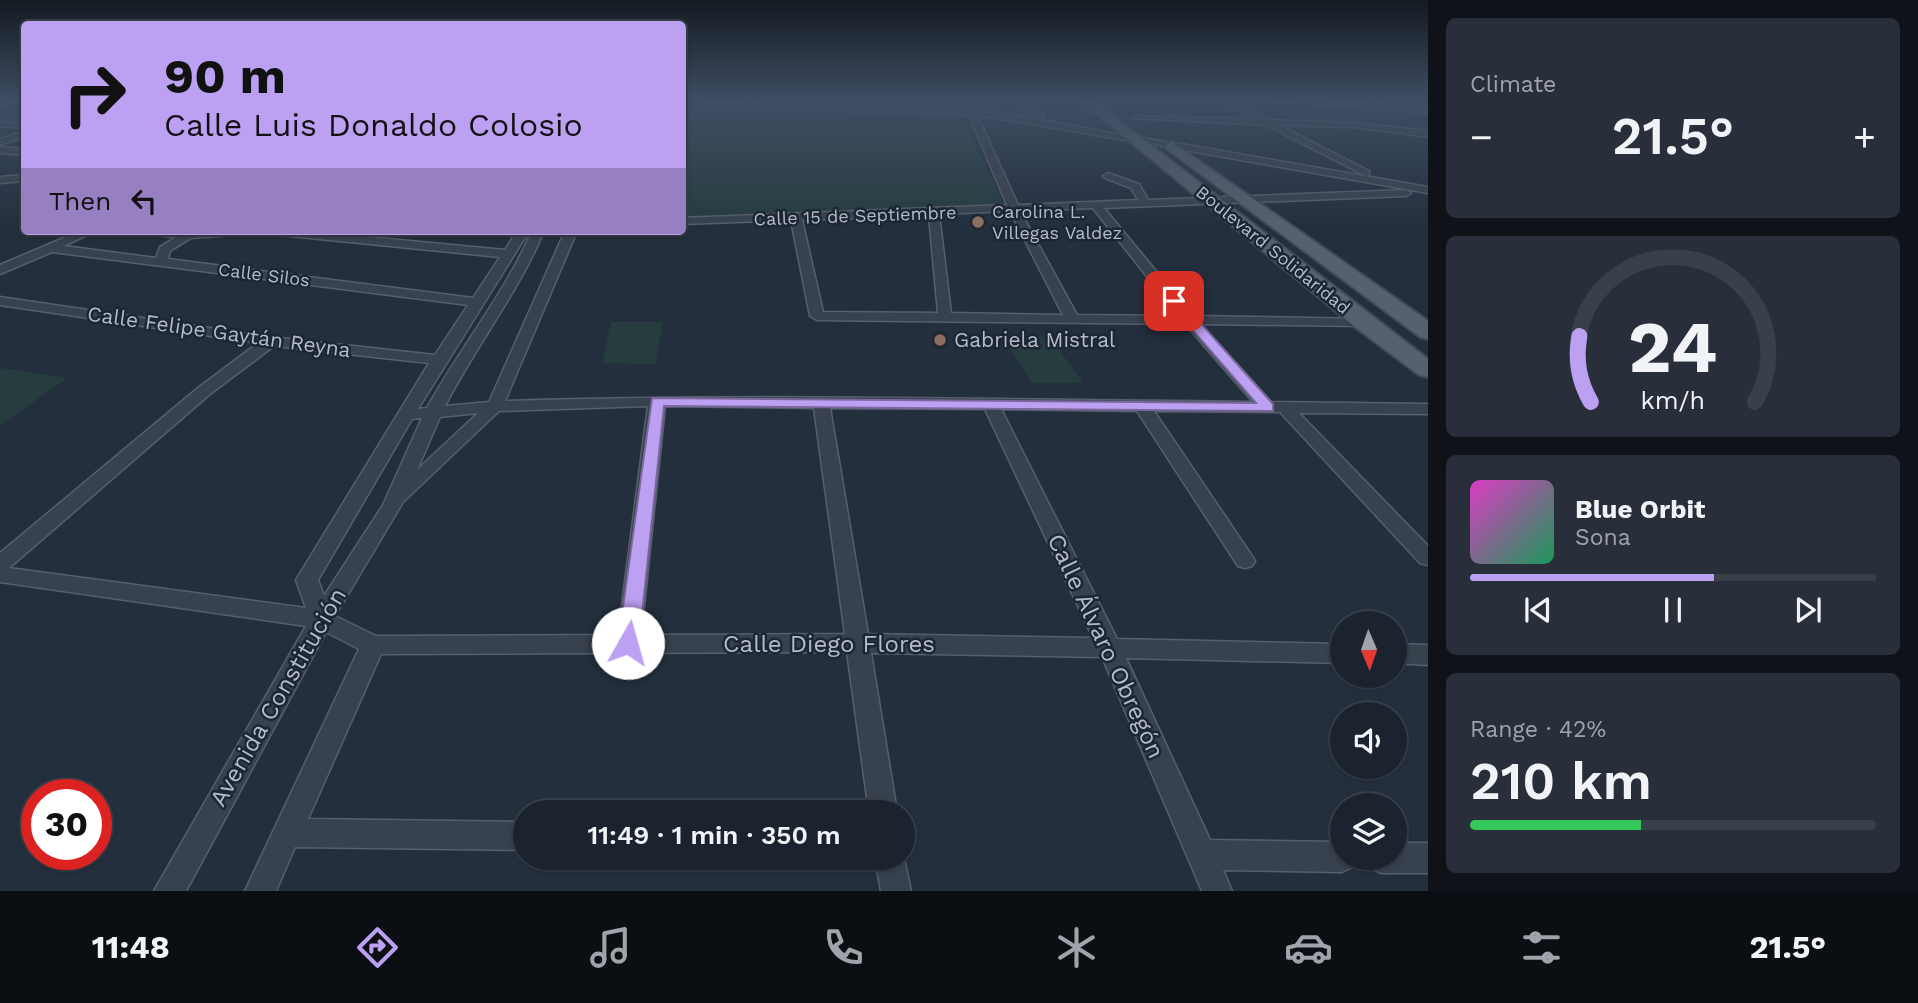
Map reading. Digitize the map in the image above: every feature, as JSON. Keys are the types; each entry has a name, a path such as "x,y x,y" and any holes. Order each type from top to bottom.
{"main road":[{"name":"Boulevard Solidaridad","path":"1141,143 1363,322 1428,370"},
{"name":"Boulevard Solidaridad","path":"1167,143 1424,326"}],"street":[{"path":"985,143 1015,211 1072,319"},
{"path":"1157,143 1428,190"},
{"path":"1308,143 1428,202"},
{"path":"0,150 21,152"},
{"path":"1108,176 1135,186 1145,204"},
{"path":"0,180 21,178"},
{"name":"Calle 15 de Septiembre","path":"686,221 1015,211 1406,193"},
{"path":"1097,206 1189,320 1427,558"},
{"path":"934,214 945,318"},
{"path":"796,218 817,316 1363,322"},
{"path":"0,270 81,235"},
{"path":"161,262 164,249 186,235"},
{"path":"310,235 507,254"},
{"path":"321,619 307,580 439,360 520,235"},
{"name":"Avenida Constitución","path":"169,891 321,619 391,505 434,411 527,257 536,235"},
{"name":"Avenida Constitución","path":"391,505 495,406 569,235"},
{"name":"Calle Silos","path":"50,248 477,302"},
{"path":"0,260 18,262"},
{"name":"Calle Felipe Gaytán Reyna","path":"0,301 271,341 439,360"},
{"path":"0,564 204,391 271,341"},
{"path":"406,415 495,406 657,401 1428,409"},
{"path":"628,643 657,401"},
{"path":"821,401 881,800"},
{"name":"Calle Álvaro Obregón","path":"990,403 1110,649 1217,891"},
{"path":"1143,407 1245,561"},
{"name":"Calle Diego Flores","path":"0,574 321,619 373,645 858,643 1330,653"},
{"path":"260,891 373,645"},
{"path":"1407,654 1428,655"},
{"path":"285,833 513,836"},
{"path":"1201,855 1330,857"},
{"path":"1407,858 1428,858"},
{"path":"892,870 896,891"}],"green space":[{"path":"686,143 974,143 1006,208 686,218"},
{"path":"611,322 663,322 655,364 602,363"},
{"path":"1002,336 1050,337 1083,383 1032,383"},
{"path":"0,368 67,378 0,426"}],"place":[{"name":"Carolina L. Villegas Valdez","path":"978,222"},
{"name":"Gabriela Mistral","path":"940,340"}],"route":[{"path":"628,643 657,401 1268,408 1174,301"}]}
